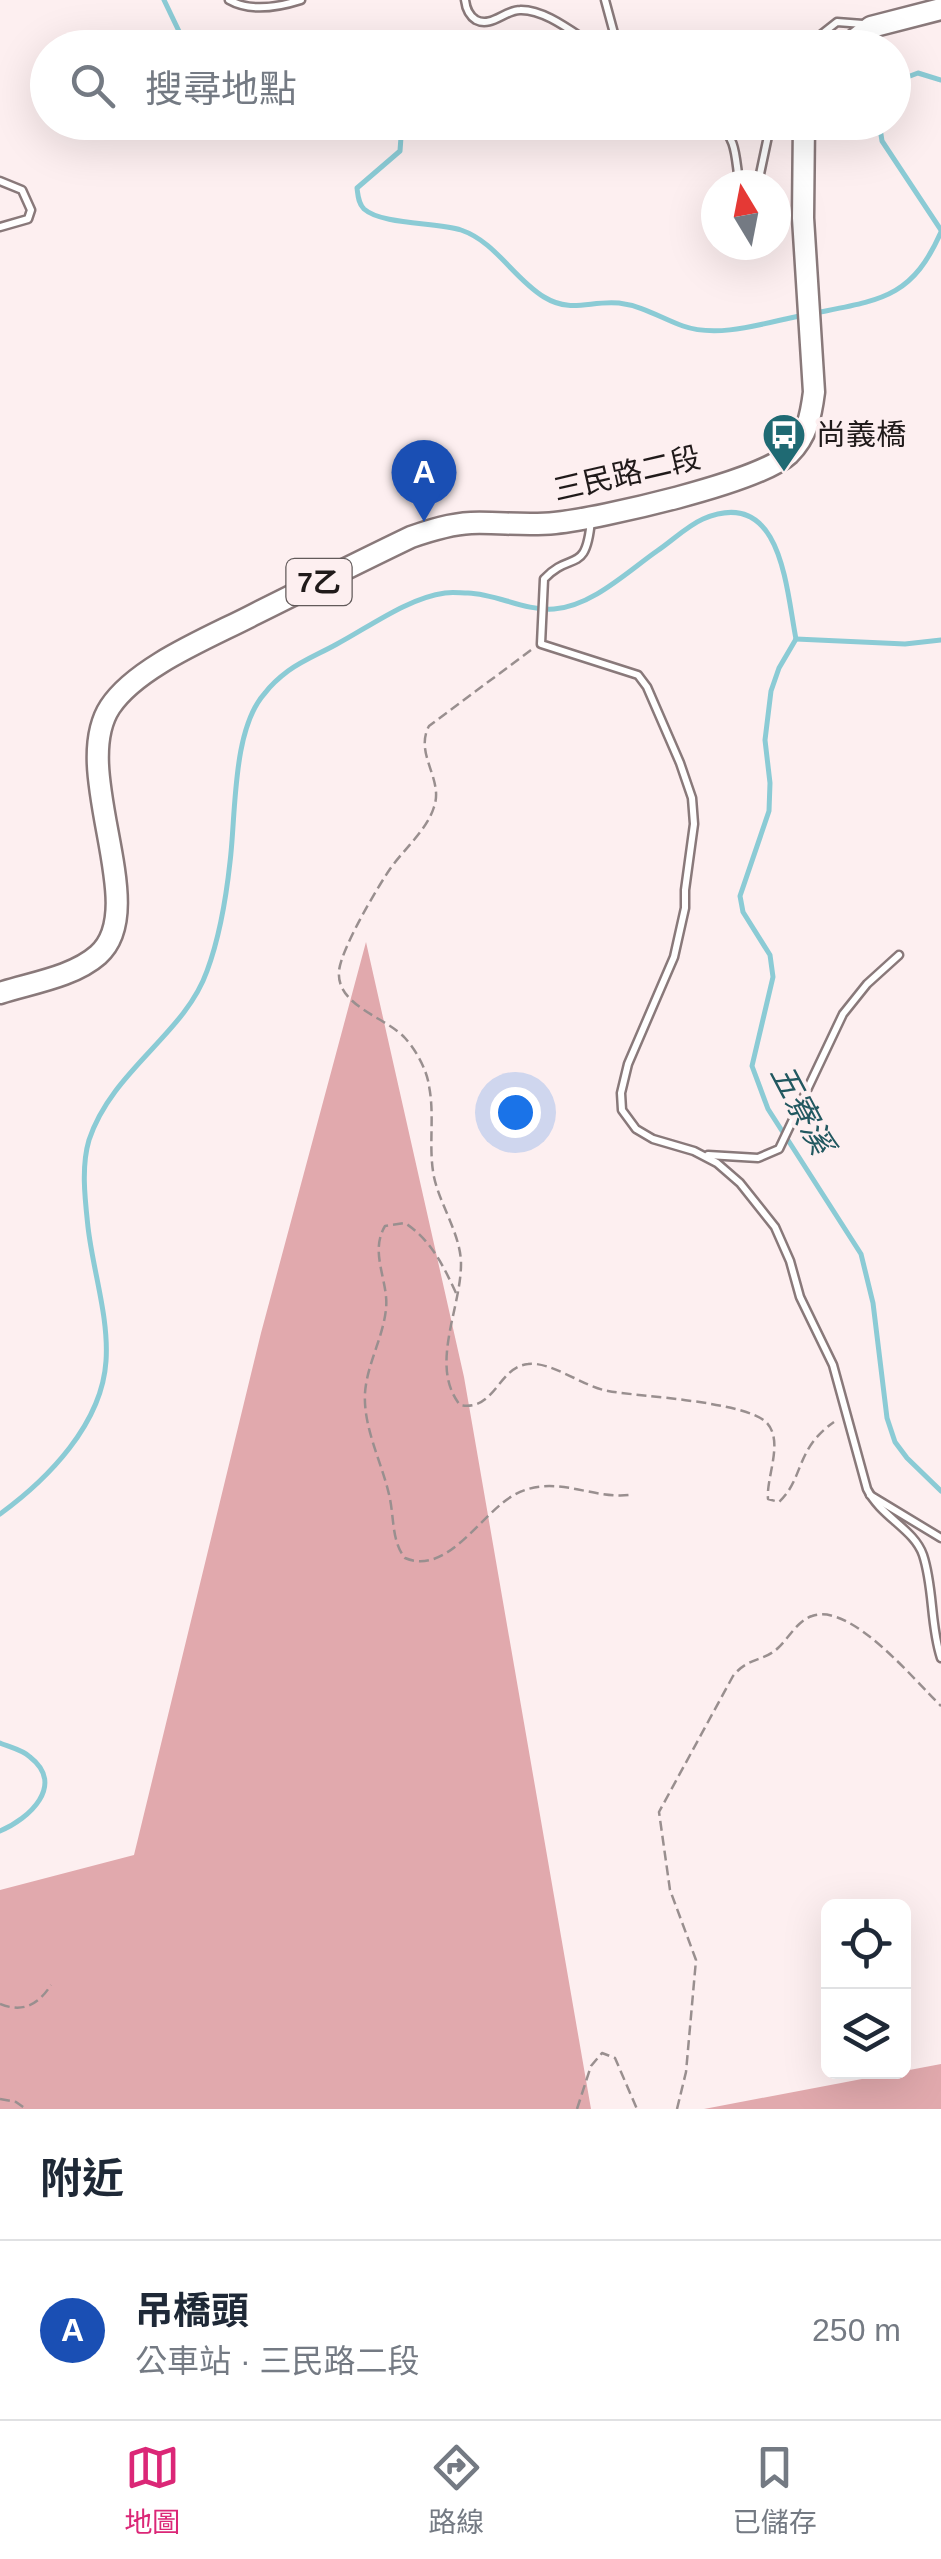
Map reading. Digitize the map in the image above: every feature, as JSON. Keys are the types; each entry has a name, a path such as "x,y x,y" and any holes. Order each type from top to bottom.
{"main road":[{"path":"867,30 941,10"},
{"name":"三民路二段","path":"0,993 80,967 111,942 116,898 96,748 100,722 132,682 218,633 411,537 443,526 469,523 550,524 591,518 748,476 786,457 803,438 811,418 814,392 803,218 804,140"}],"lane":[{"path":"229,0 265,7 301,0"},
{"path":"465,0 470,16 478,21 519,10 533,11 566,30"},
{"path":"605,0 613,30"},
{"path":"827,30 837,22 848,21 871,27"},
{"path":"733,140 738,174 748,181 760,174 767,140"},
{"path":"0,180 22,190 31,210 28,219 0,227"},
{"path":"591,518 586,552 578,561 550,572 544,579 540,644 638,675 648,687 692,798 686,908 674,957 628,1064 620,1093 622,1110 636,1129 702,1155 758,1158 780,1149 843,1014 867,984 899,955"},
{"path":"702,1155 740,1182 775,1226 800,1297 833,1365 869,1494 884,1514 914,1539 923,1555 941,1658"},
{"path":"869,1494 941,1538"}],"path":[{"path":"540,644 429,726 423,738 424,751 436,804 389,870 343,954 338,973 341,988 352,1000 404,1037 420,1060 429,1084 434,1180 461,1258 448,1340 452,1394 460,1405 472,1408 486,1402 515,1369 528,1364 544,1366 605,1391 684,1400 747,1413 766,1422 773,1434 768,1499 779,1502 788,1493 809,1444 848,1413"},
{"path":"456,1294 442,1261 416,1230 405,1222 384,1226 378,1236 378,1254 386,1310 365,1395 367,1422 390,1500 395,1536 405,1558 425,1562 440,1556 500,1504 536,1487 568,1486 597,1495 629,1494"},
{"path":"678,2109 686,2072 696,1960 670,1890 658,1819 733,1676 749,1660 775,1651 802,1621 820,1614 832,1615 860,1629 941,1706"},
{"path":"0,2004 18,2009 32,2005 50,1985"},
{"path":"577,2109 591,2066 602,2052 615,2058 637,2109"},
{"path":"0,2099 26,2109"}],"shaded area":[{"path":"366,942 464,1377 591,2109 0,2109 0,1890 134,1855 261,1333"},
{"path":"941,2064 941,2109 704,2109 862,2079 911,2079 911,2070"}],"waterway":[{"path":"164,0 178,30"},
{"name":"五寮溪","path":"911,76 918,73 941,80"},
{"path":"401,140 400,151 357,188 364,209 396,221 461,230 484,243 533,289 554,302 572,306 628,305 683,326 712,331 804,315"},
{"name":"五寮溪","path":"882,140 941,230"},
{"path":"815,313 892,292 918,271 941,232"},
{"path":"0,1514 70,1448 94,1407 102,1384 105,1328 85,1194 89,1140 114,1093 183,1014 207,971 227,890 241,750 254,709 270,687 300,663 431,596 479,594 543,609 582,602 697,522 729,512 749,516 765,529 783,570 796,639"},
{"name":"五寮溪","path":"796,639 771,691 765,740 769,811 740,896 743,912 770,955 773,977 752,1066 768,1109 861,1254 873,1303 887,1418 895,1442 941,1491"},
{"name":"五寮溪","path":"796,639 905,644 941,640"},
{"path":"0,1743 27,1755 45,1779 44,1790 32,1810 0,1831"}],"place":[{"name":"尚義橋","path":"784,473"},
{"name":"吊橋頭","path":"424,522"}]}
